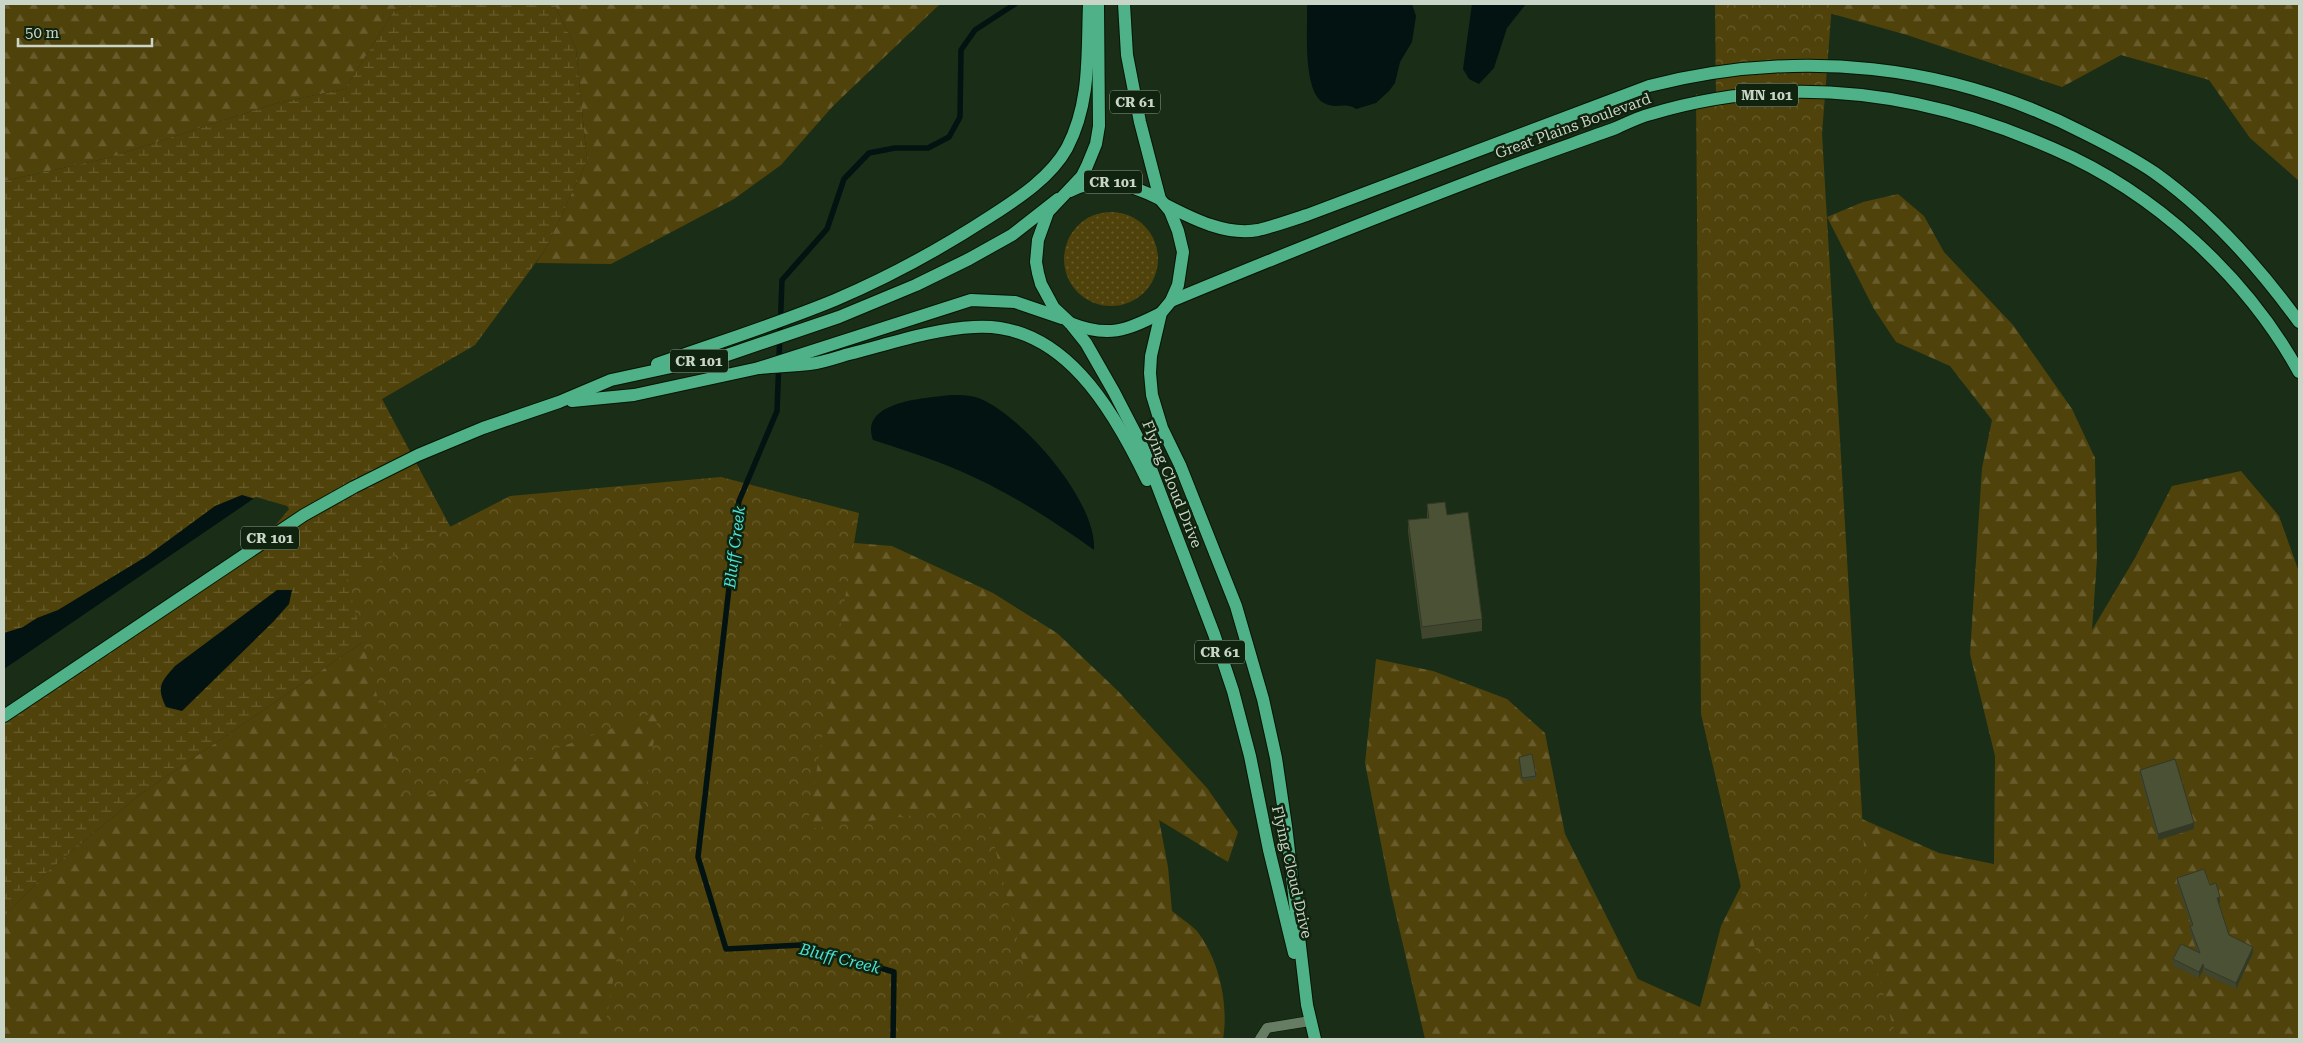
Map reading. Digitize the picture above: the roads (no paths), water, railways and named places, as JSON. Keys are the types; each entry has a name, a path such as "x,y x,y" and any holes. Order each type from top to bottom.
{"main road":[{"name":"Flying Cloud Drive","path":"1124,4 1127,55 1132,86 1163,202 1178,231 1183,252 1178,285 1171,301 1161,313 1151,356 1152,395 1162,428 1180,465 1236,606 1263,699 1276,758 1286,826 1307,1005"},
{"name":"Flying Cloud Drive","path":"1093,7 1098,135 1088,166 1048,212 1040,230 1036,262 1041,284 1054,308 1086,343 1143,448 1214,634 1240,716 1250,756 1269,850 1315,1039"},
{"path":"611,380 835,300 902,268 975,226 1036,184 1055,166 1066,150 1082,110 1088,83 1093,7"},
{"name":"Great Plains Boulevard","path":"1163,202 1192,218 1219,227 1257,230 1307,215 1649,86 1699,75 1772,65 1866,67 1892,70 1957,84 2002,97 2066,124 2130,157 2180,194 2222,232 2260,271 2299,322"},
{"name":"Great Plains Boulevard","path":"1171,301 1382,215 1651,114 1723,98 1814,92 1847,93 1905,101 1975,118 2069,155 2120,184 2171,220 2242,292 2284,346 2299,372"},
{"name":"CR 101","path":"4,716 304,515 418,455 483,428 559,402 611,380 728,355 839,317 916,285 969,259 1012,235 1062,196 1083,185 1111,181 1138,188 1163,202"},
{"name":"CR 101","path":"559,402 634,395 760,368 971,300 1015,302 1096,331 1118,331 1133,327 1161,313"},
{"path":"760,368 817,363 950,329 975,326 1015,331 1046,345 1081,374 1119,426 1184,556"}],"lane":[{"path":"1260,1039 1267,1028 1310,1021"}],"waterway":[{"name":"Bluff Creek","path":"893,1039 894,972 802,945 726,949 698,857 739,501 777,411 782,280 827,229 844,179 869,153 895,148 928,148 949,137 960,117 961,50 975,30 1015,4"}]}
